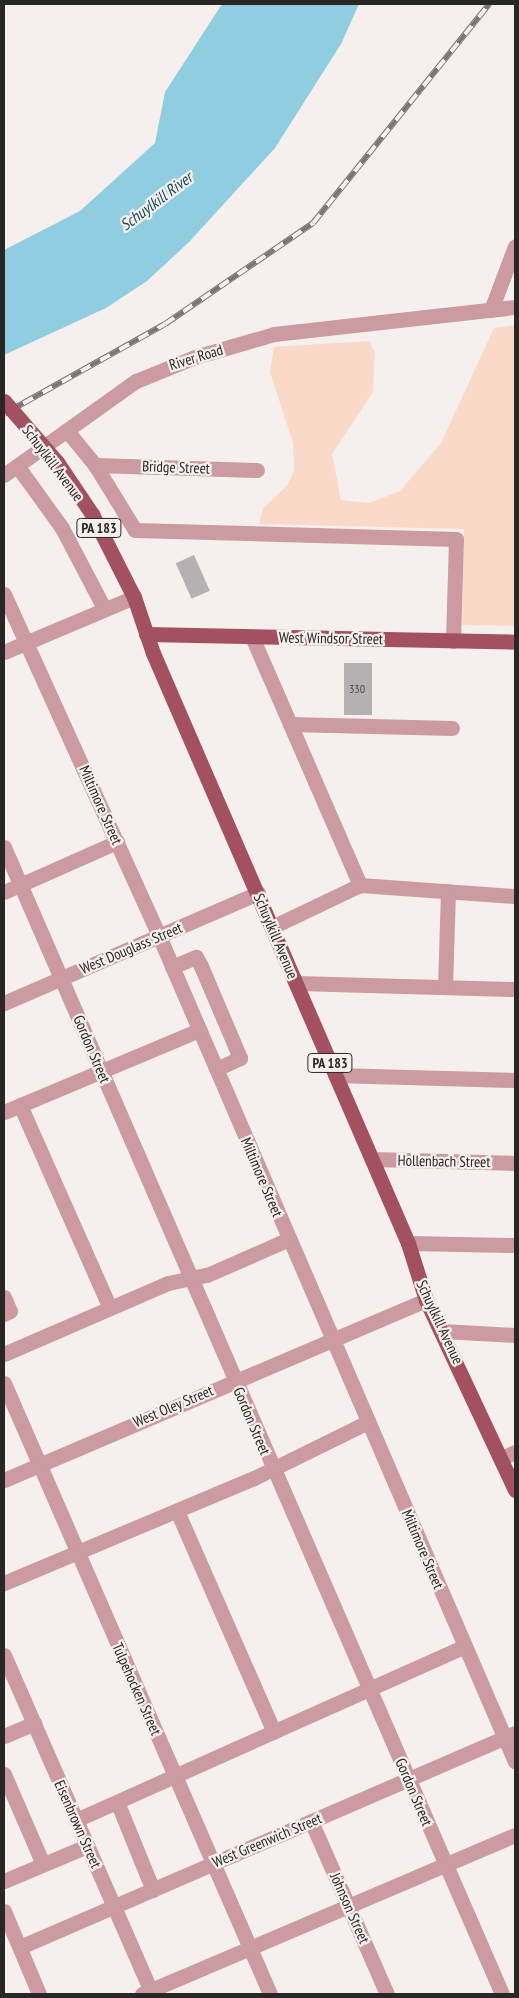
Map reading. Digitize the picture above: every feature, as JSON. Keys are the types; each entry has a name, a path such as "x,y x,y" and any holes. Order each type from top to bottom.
{"main road":[{"name":"Schuylkill Avenue","path":"4,401 57,462 92,514 134,597 146,634 408,1243 426,1300 508,1455 515,1490"},
{"name":"West Windsor Street","path":"146,634 515,642"}],"street":[{"path":"491,310 515,246"},
{"name":"River Road","path":"4,475 68,432 136,381 195,357 274,334 515,307"},
{"name":"Schuylkill Avenue","path":"68,432 95,465 135,530 456,539 453,641"},
{"name":"Bridge Street","path":"95,465 257,470"},
{"name":"Schuylkill Avenue","path":"18,467 62,528 110,606"},
{"name":"Miltimore Street","path":"4,594 159,936 465,1646 510,1736 515,1762"},
{"path":"4,652 134,597"},
{"path":"252,636 360,885"},
{"path":"290,724 452,728"},
{"path":"4,892 117,842"},
{"name":"Gordon Street","path":"4,846 234,1380 502,1994"},
{"path":"272,927 360,885 515,896"},
{"path":"446,987 448,891"},
{"name":"West Douglass Street","path":"4,1003 258,893"},
{"path":"172,967 196,956 213,994 240,1058 216,1069"},
{"path":"297,983 515,988"},
{"path":"4,1112 199,1030"},
{"path":"335,1075 515,1080"},
{"path":"20,1105 110,1308"},
{"name":"Hollenbach Street","path":"372,1159 515,1162"},
{"path":"4,1354 168,1283 190,1278 289,1239"},
{"path":"408,1243 515,1245"},
{"path":"4,1297 10,1311 4,1314"},
{"name":"West Oley Street","path":"4,1480 234,1380 426,1300"},
{"path":"443,1332 515,1335"},
{"name":"Tulpehocken Street","path":"4,1383 270,1994"},
{"path":"4,1583 78,1554 177,1511 368,1422"},
{"path":"177,1511 274,1732"},
{"path":"76,1820 118,1804 465,1646"},
{"name":"Eisenbrown Street","path":"4,1654 114,1907 148,1993"},
{"path":"4,1736 34,1723"},
{"name":"West Greenwich Street","path":"20,1947 510,1736"},
{"path":"4,1774 43,1864"},
{"path":"118,1804 153,1890"},
{"name":"Johnson Street","path":"311,1822 387,1994"},
{"path":"148,1993 515,1835"},
{"path":"4,1881 87,1846"},
{"path":"4,1911 39,1994"}],"shaded area":[{"path":"515,325 515,626 462,625 464,529 259,524 263,508 287,486 294,471 293,443 270,372 274,347 369,341 375,353 373,392 332,454 341,500 369,503 400,491 441,443 494,328"}],"water":[{"name":"Schuylkill River","path":"222,4 359,4 341,44 275,148 189,242 147,281 106,308 4,355 4,250 80,211 155,143 165,92"}],"building":[{"path":"194,555 210,591 192,599 176,563"},
{"path":"344,663 372,663 372,715 344,715"}],"railway":[{"path":"4,414 165,324 313,223 489,4"}]}
